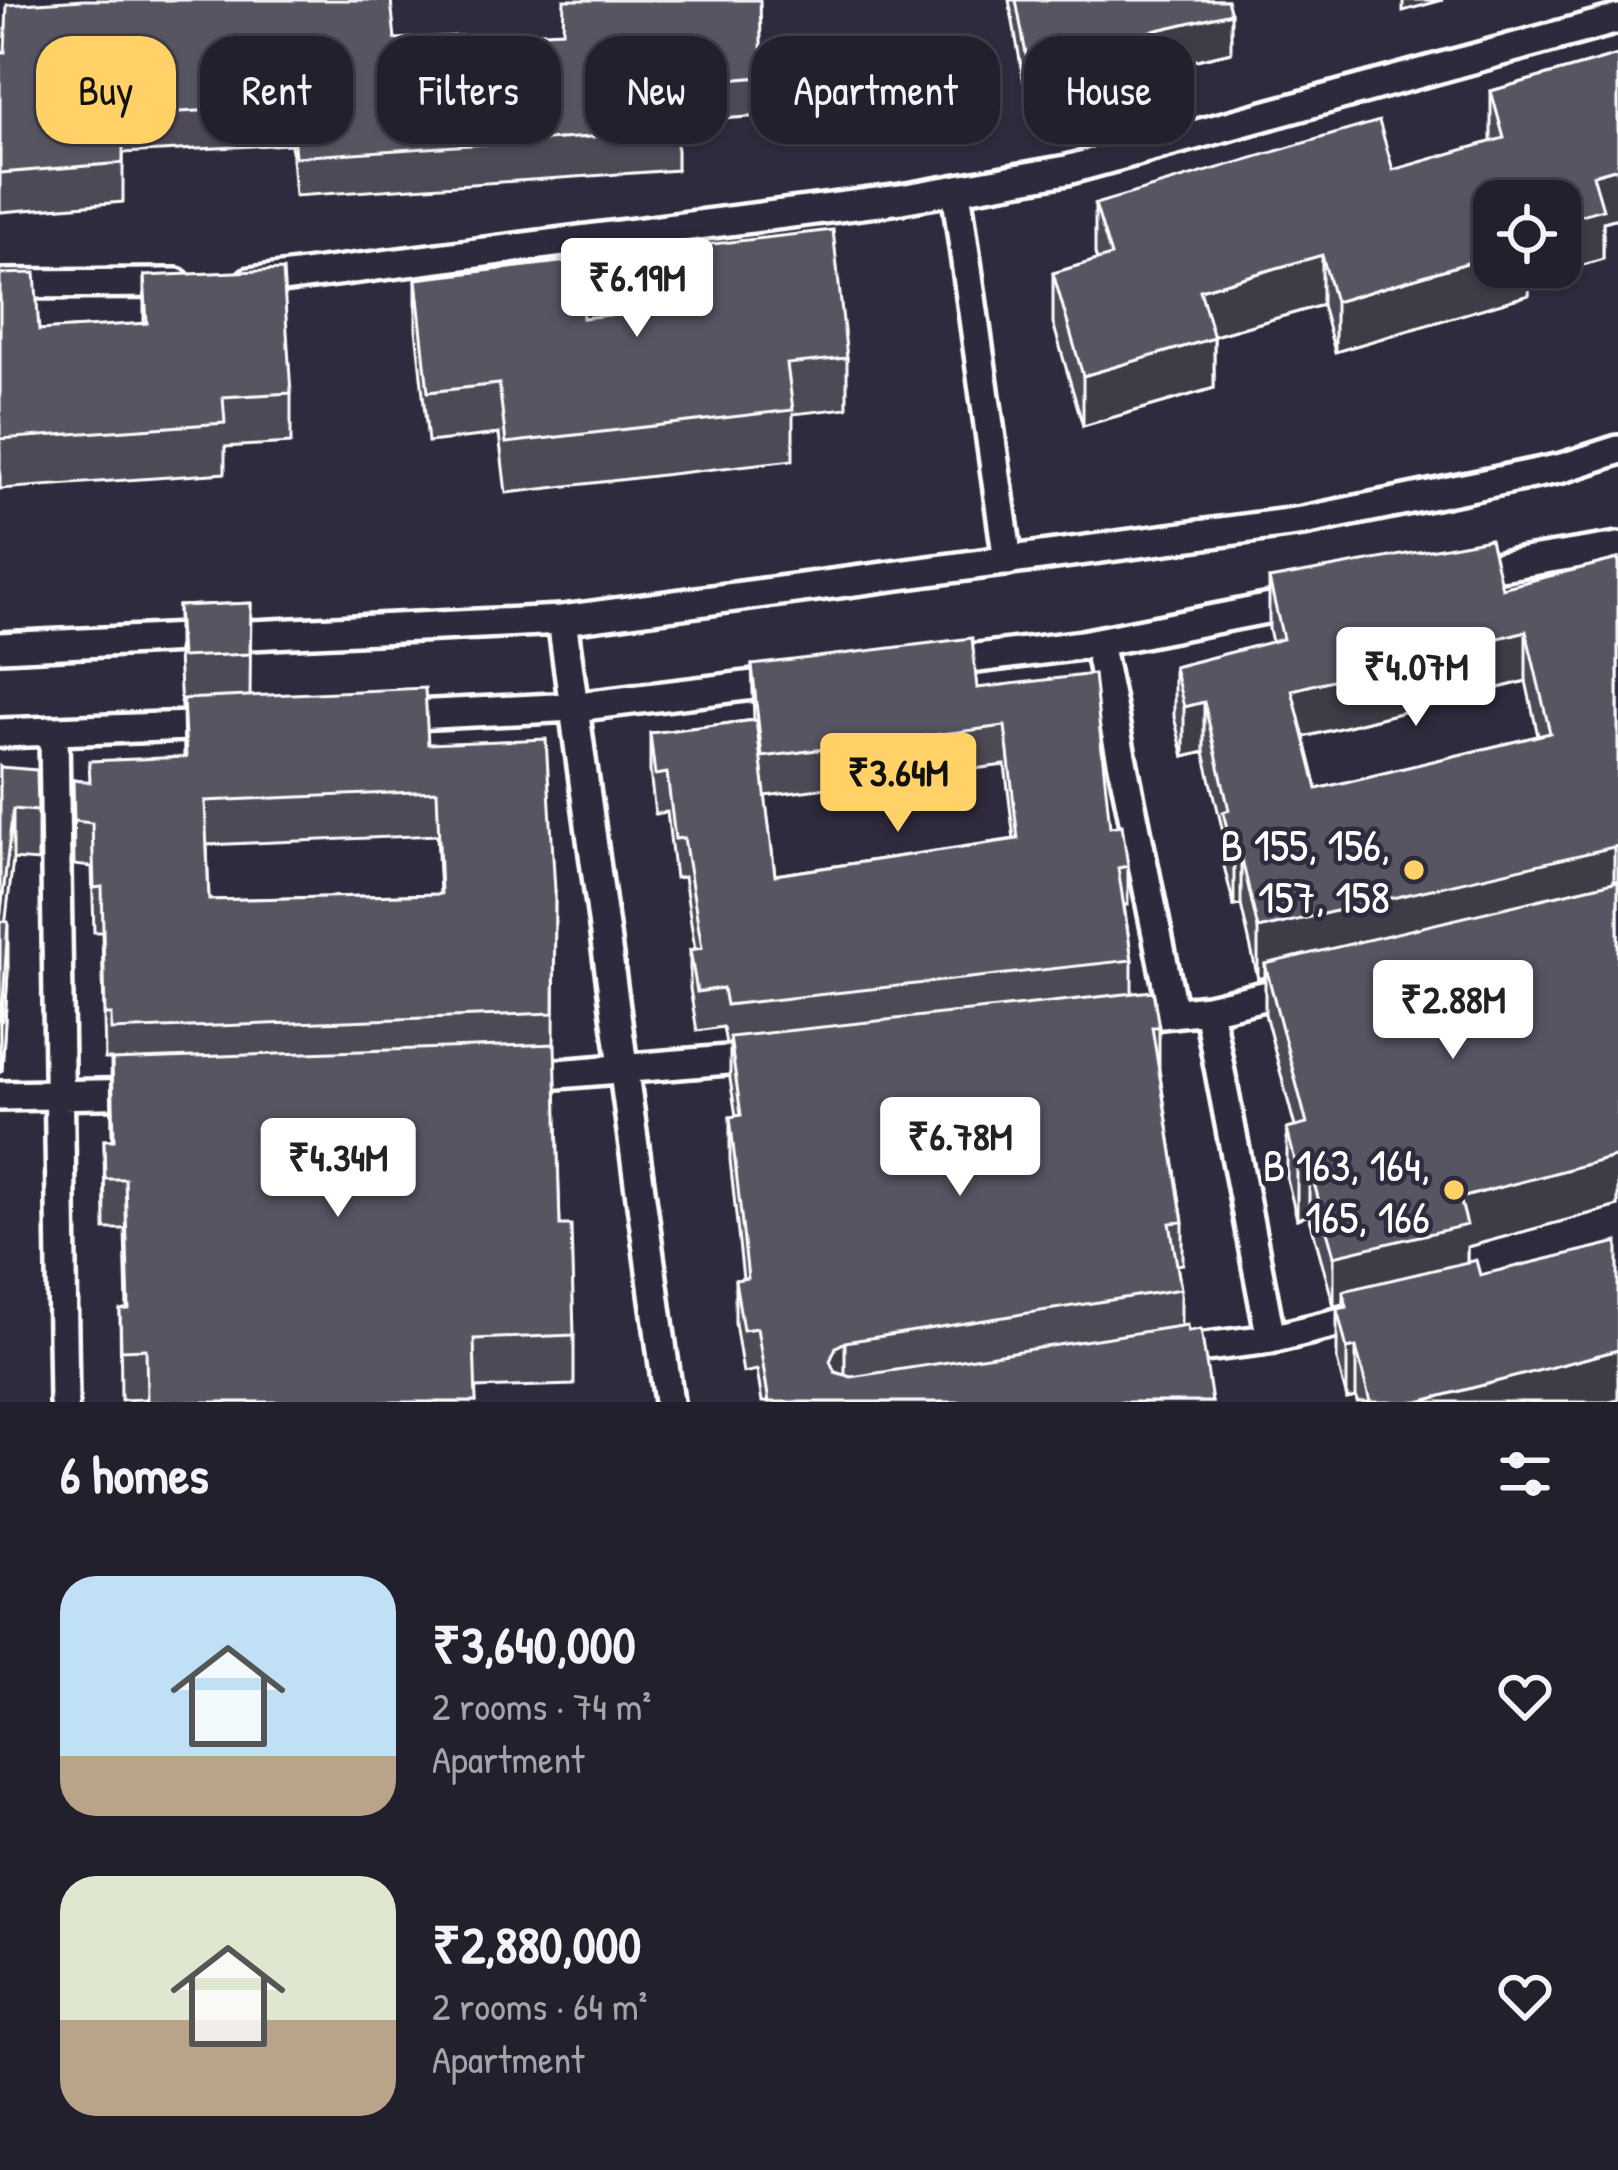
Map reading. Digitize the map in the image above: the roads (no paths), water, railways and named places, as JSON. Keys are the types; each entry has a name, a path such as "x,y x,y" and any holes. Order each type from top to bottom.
{"lane":[{"path":"0,284 215,282 956,190 1066,170 1618,19"},
{"path":"956,190 1008,561"},
{"path":"0,647 562,620 1303,520 1562,468 1618,450"},
{"path":"1435,577 1618,547"},
{"path":"898,668 1098,642 1324,598"},
{"path":"562,620 669,1402"},
{"path":"1098,642 1173,1013"},
{"path":"362,718 575,706 806,679"},
{"path":"0,733 244,724"},
{"path":"54,733 64,1402"},
{"path":"1104,1020 1208,1009 1322,982"},
{"path":"1208,1009 1271,1339"},
{"path":"483,1079 624,1073 784,1055"},
{"path":"0,1096 176,1092"},
{"path":"1142,1354 1271,1339 1408,1306"}],"place":[{"name":"B 155, 156, 157, 158","path":"1414,870"},
{"name":"B 163, 164, 165, 166","path":"1454,1190"}]}
